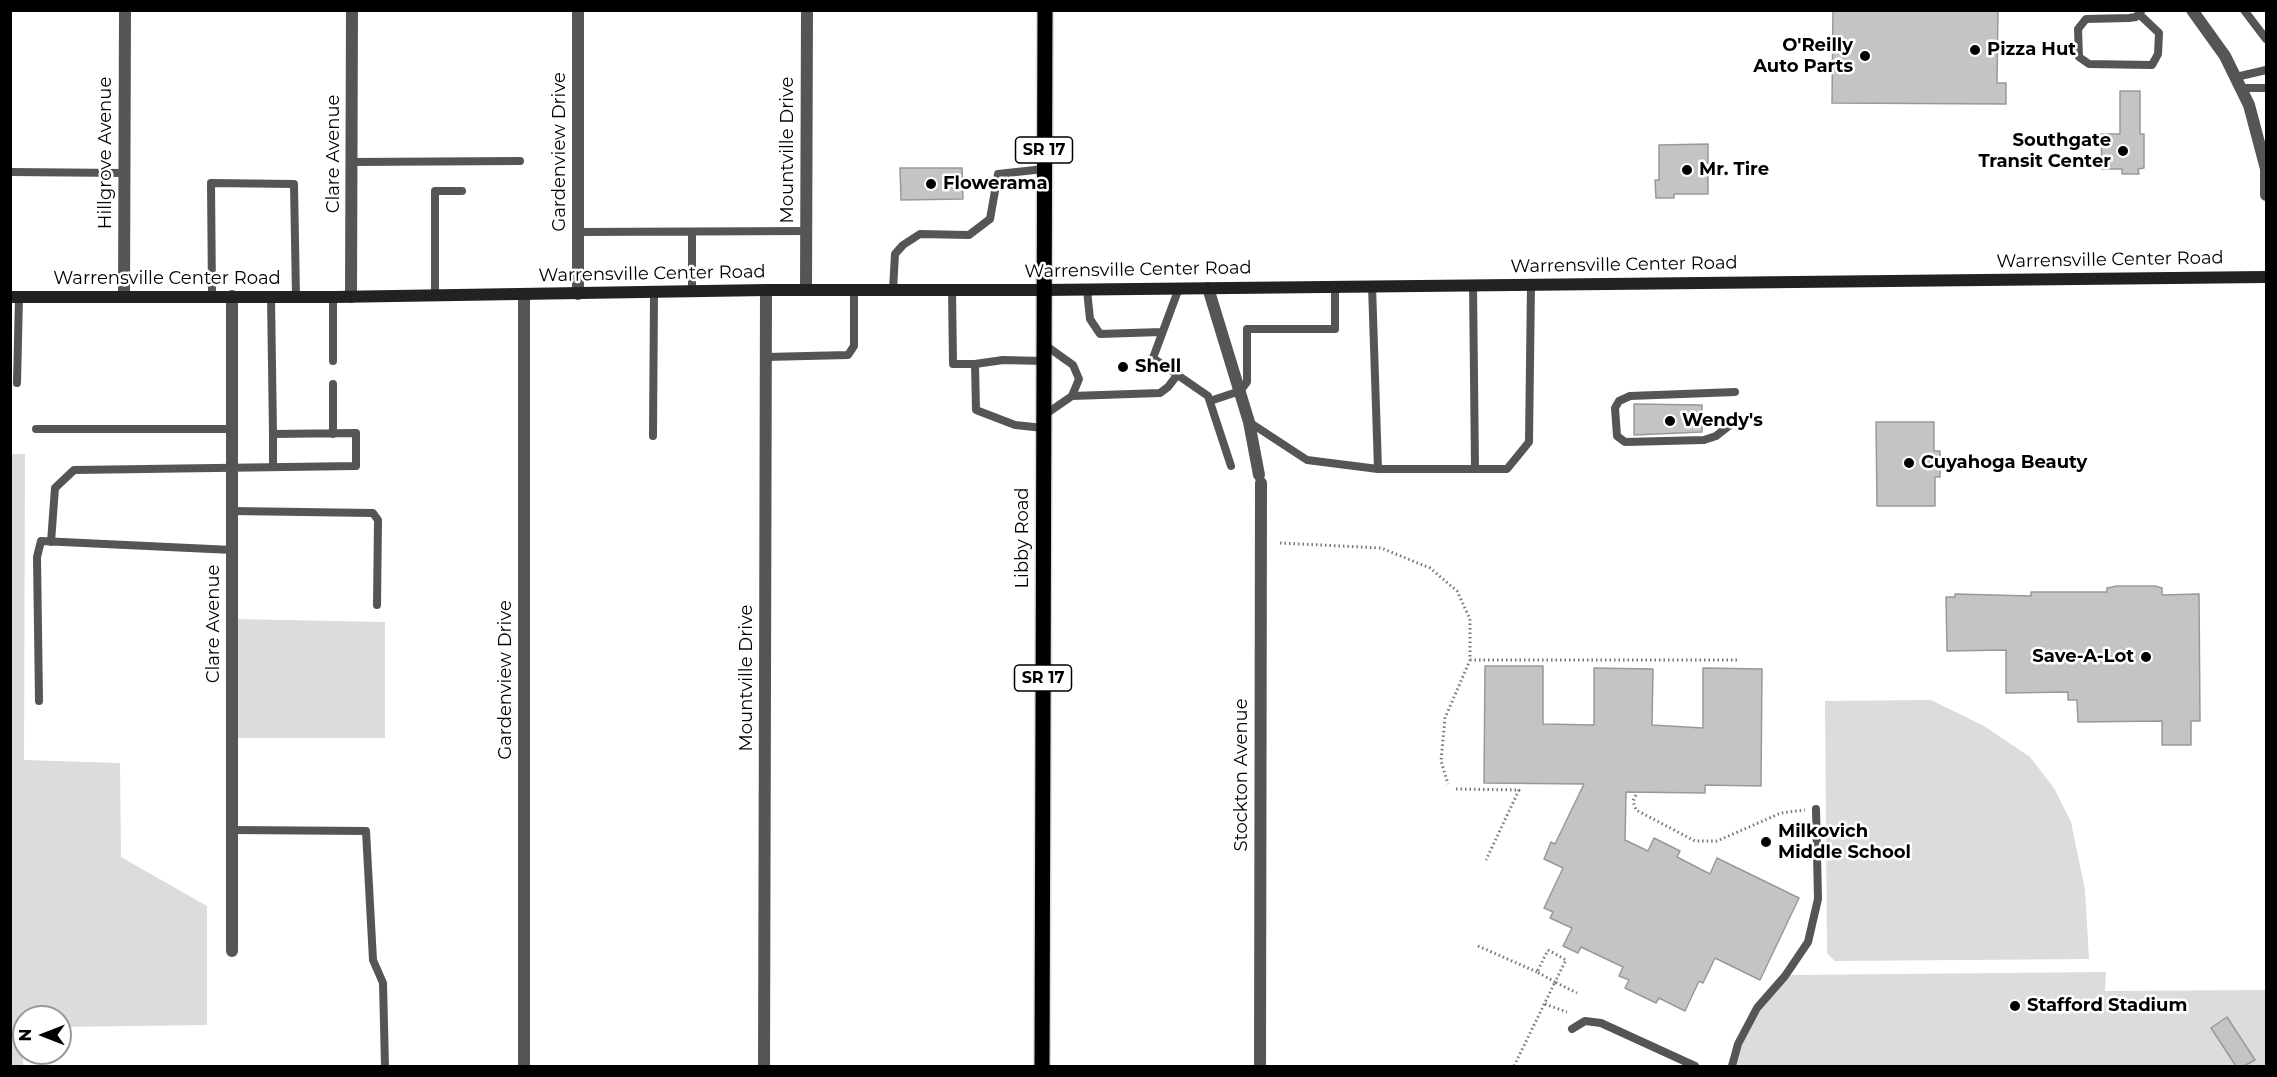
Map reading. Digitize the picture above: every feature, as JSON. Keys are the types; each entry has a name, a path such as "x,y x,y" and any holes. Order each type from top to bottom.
{"main road":[{"name":"Libby Road","path":"1042,1066 1045,10"},
{"name":"Warrensville Center Road","path":"15,297 351,297 766,290 1087,290 1372,285 2266,277"}],"street":[{"name":"Hillgrove Avenue","path":"124,297 125,10"},
{"name":"Clare Avenue","path":"351,297 352,10"},
{"name":"Gardenview Drive","path":"578,10 578,294"},
{"name":"Mountville Drive","path":"806,290 807,10"},
{"path":"2192,10 2225,56 2262,134 2266,195"},
{"path":"2266,272 2266,277"},
{"name":"Stockton Avenue","path":"1208,288 1249,422 1260,479 1260,1066"},
{"name":"Mountville Drive","path":"764,1066 766,290"},
{"name":"Gardenview Drive","path":"524,294 524,1066"},
{"name":"Clare Avenue","path":"232,296 232,951"}],"lane":[{"path":"2244,10 2266,39"},
{"path":"2141,12 2159,33 2158,54 2152,65 2089,64 2079,57 2078,29 2086,19 2129,18 2141,12"},
{"path":"2239,83 2266,70"},
{"path":"2239,83 2266,88"},
{"path":"352,162 520,161"},
{"path":"893,290 895,254 903,245 920,234 969,234 990,219 998,174 1044,169"},
{"path":"10,172 124,173"},
{"path":"212,296 211,183 294,184 296,297"},
{"path":"435,296 435,191 462,191"},
{"path":"578,232 806,231"},
{"path":"692,232 692,292"},
{"path":"1473,284 1475,469"},
{"path":"1249,422 1307,460 1378,469 1507,469 1529,442 1531,284"},
{"path":"1372,285 1378,469"},
{"path":"1210,401 1240,391 1247,382 1247,330 1335,329 1335,286"},
{"path":"1179,288 1152,354 1154,360 1204,392 1210,401 1232,466"},
{"path":"766,357 848,355 854,346 854,290"},
{"path":"952,290 953,364 1003,360 1043,361"},
{"path":"1087,290 1090,319 1100,334 1161,333"},
{"path":"653,436 654,292"},
{"path":"15,297 14,341 17,383"},
{"path":"271,297 273,466"},
{"path":"333,297 333,361"},
{"path":"975,364 976,410 1015,425 1043,422 1072,396 1077,387 1077,370 1073,364 1043,344"},
{"path":"1072,396 1160,393 1178,374"},
{"path":"333,384 333,434"},
{"path":"1735,392 1630,396 1619,401 1615,408 1617,436 1625,442 1704,440 1716,436 1735,421"},
{"path":"36,429 232,429"},
{"path":"51,542 55,488 74,470 356,465 356,433 273,434"},
{"path":"232,511 373,513 378,520 377,605"},
{"path":"39,701 37,557 41,541 232,550"},
{"path":"1732,1066 1738,1044 1757,1008 1785,976 1808,942 1818,899 1816,809"},
{"path":"232,830 366,831 373,960 383,983 385,1066"},
{"path":"1572,1029 1585,1021 1601,1023 1695,1066"}],"path":[{"path":"1280,543 1381,548 1430,568 1457,591 1470,618 1470,660 1445,718 1441,761 1448,784"},
{"path":"1470,660 1740,660"},
{"path":"1456,789 1519,790 1486,860"},
{"path":"1636,795 1633,801 1636,810 1695,841 1717,841 1781,813 1816,809"},
{"path":"1478,946 1537,972 1577,993"},
{"path":"1514,1066 1566,960 1548,950 1537,972"},
{"path":"1545,1004 1567,1012"}],"shaded area":[{"path":"10,454 25,454 24,760 120,763 121,857 207,906 207,1025 72,1027 72,1005 12,1005 12,1065 23,1066 10,1066"},
{"path":"232,619 385,622 385,738 232,738"},
{"path":"1931,700 1984,726 2030,757 2054,788 2071,822 2085,890 2089,959 1835,961 1827,953 1825,701"},
{"name":"Stafford Stadium","path":"2106,972 2105,991 2266,990 2266,1066 1727,1066 1751,1021 1791,975"}],"building":[{"path":"1833,10 1998,10 1997,83 2006,83 2006,104 1832,103"},
{"name":"Southgate Transit Center","path":"2120,91 2140,91 2140,134 2144,134 2144,168 2138,169 2139,174 2122,174 2122,169 2102,169 2101,134 2120,134"},
{"path":"1708,144 1708,194 1674,194 1674,198 1656,198 1655,180 1659,180 1659,145"},
{"name":"Flowerama","path":"900,168 962,168 963,199 901,200"},
{"path":"1634,404 1702,405 1702,432 1634,435"},
{"path":"1876,422 1934,422 1934,451 1940,451 1940,477 1935,477 1935,506 1877,506"},
{"path":"2155,586 2162,588 2162,595 2199,594 2200,721 2191,721 2191,745 2162,745 2162,721 2078,722 2077,700 2068,700 2068,692 2006,693 2006,650 1947,651 1946,597 1955,597 1955,594 2031,596 2031,592 2107,592 2107,588"},
{"path":"1485,666 1543,666 1543,724 1594,725 1594,668 1653,669 1652,725 1703,728 1703,668 1762,669 1761,786 1705,785 1705,793 1626,792 1625,840 1648,851 1654,838 1680,851 1677,857 1710,874 1717,858 1799,898 1760,980 1715,958 1703,983 1699,981 1685,1011 1659,998 1656,1003 1625,988 1629,980 1619,976 1623,967 1581,947 1578,953 1563,946 1572,928 1550,918 1553,912 1544,908 1563,868 1544,859 1551,842 1555,844 1584,784 1484,783"},
{"path":"2227,1017 2255,1060 2244,1066 2236,1066 2211,1028"}],"place":[{"name":"Pizza Hut","path":"1975,50"},
{"name":"O'Reilly Auto Parts","path":"1865,56"},
{"name":"Southgate Transit Center","path":"2123,151"},
{"name":"Mr. Tire","path":"1687,170"},
{"name":"Flowerama","path":"931,184"},
{"name":"Shell","path":"1123,367"},
{"name":"Wendy's","path":"1670,421"},
{"name":"Cuyahoga Beauty","path":"1909,463"},
{"name":"Save-A-Lot","path":"2146,657"},
{"name":"Milkovich Middle School","path":"1766,842"},
{"name":"Stafford Stadium","path":"2015,1006"}]}
